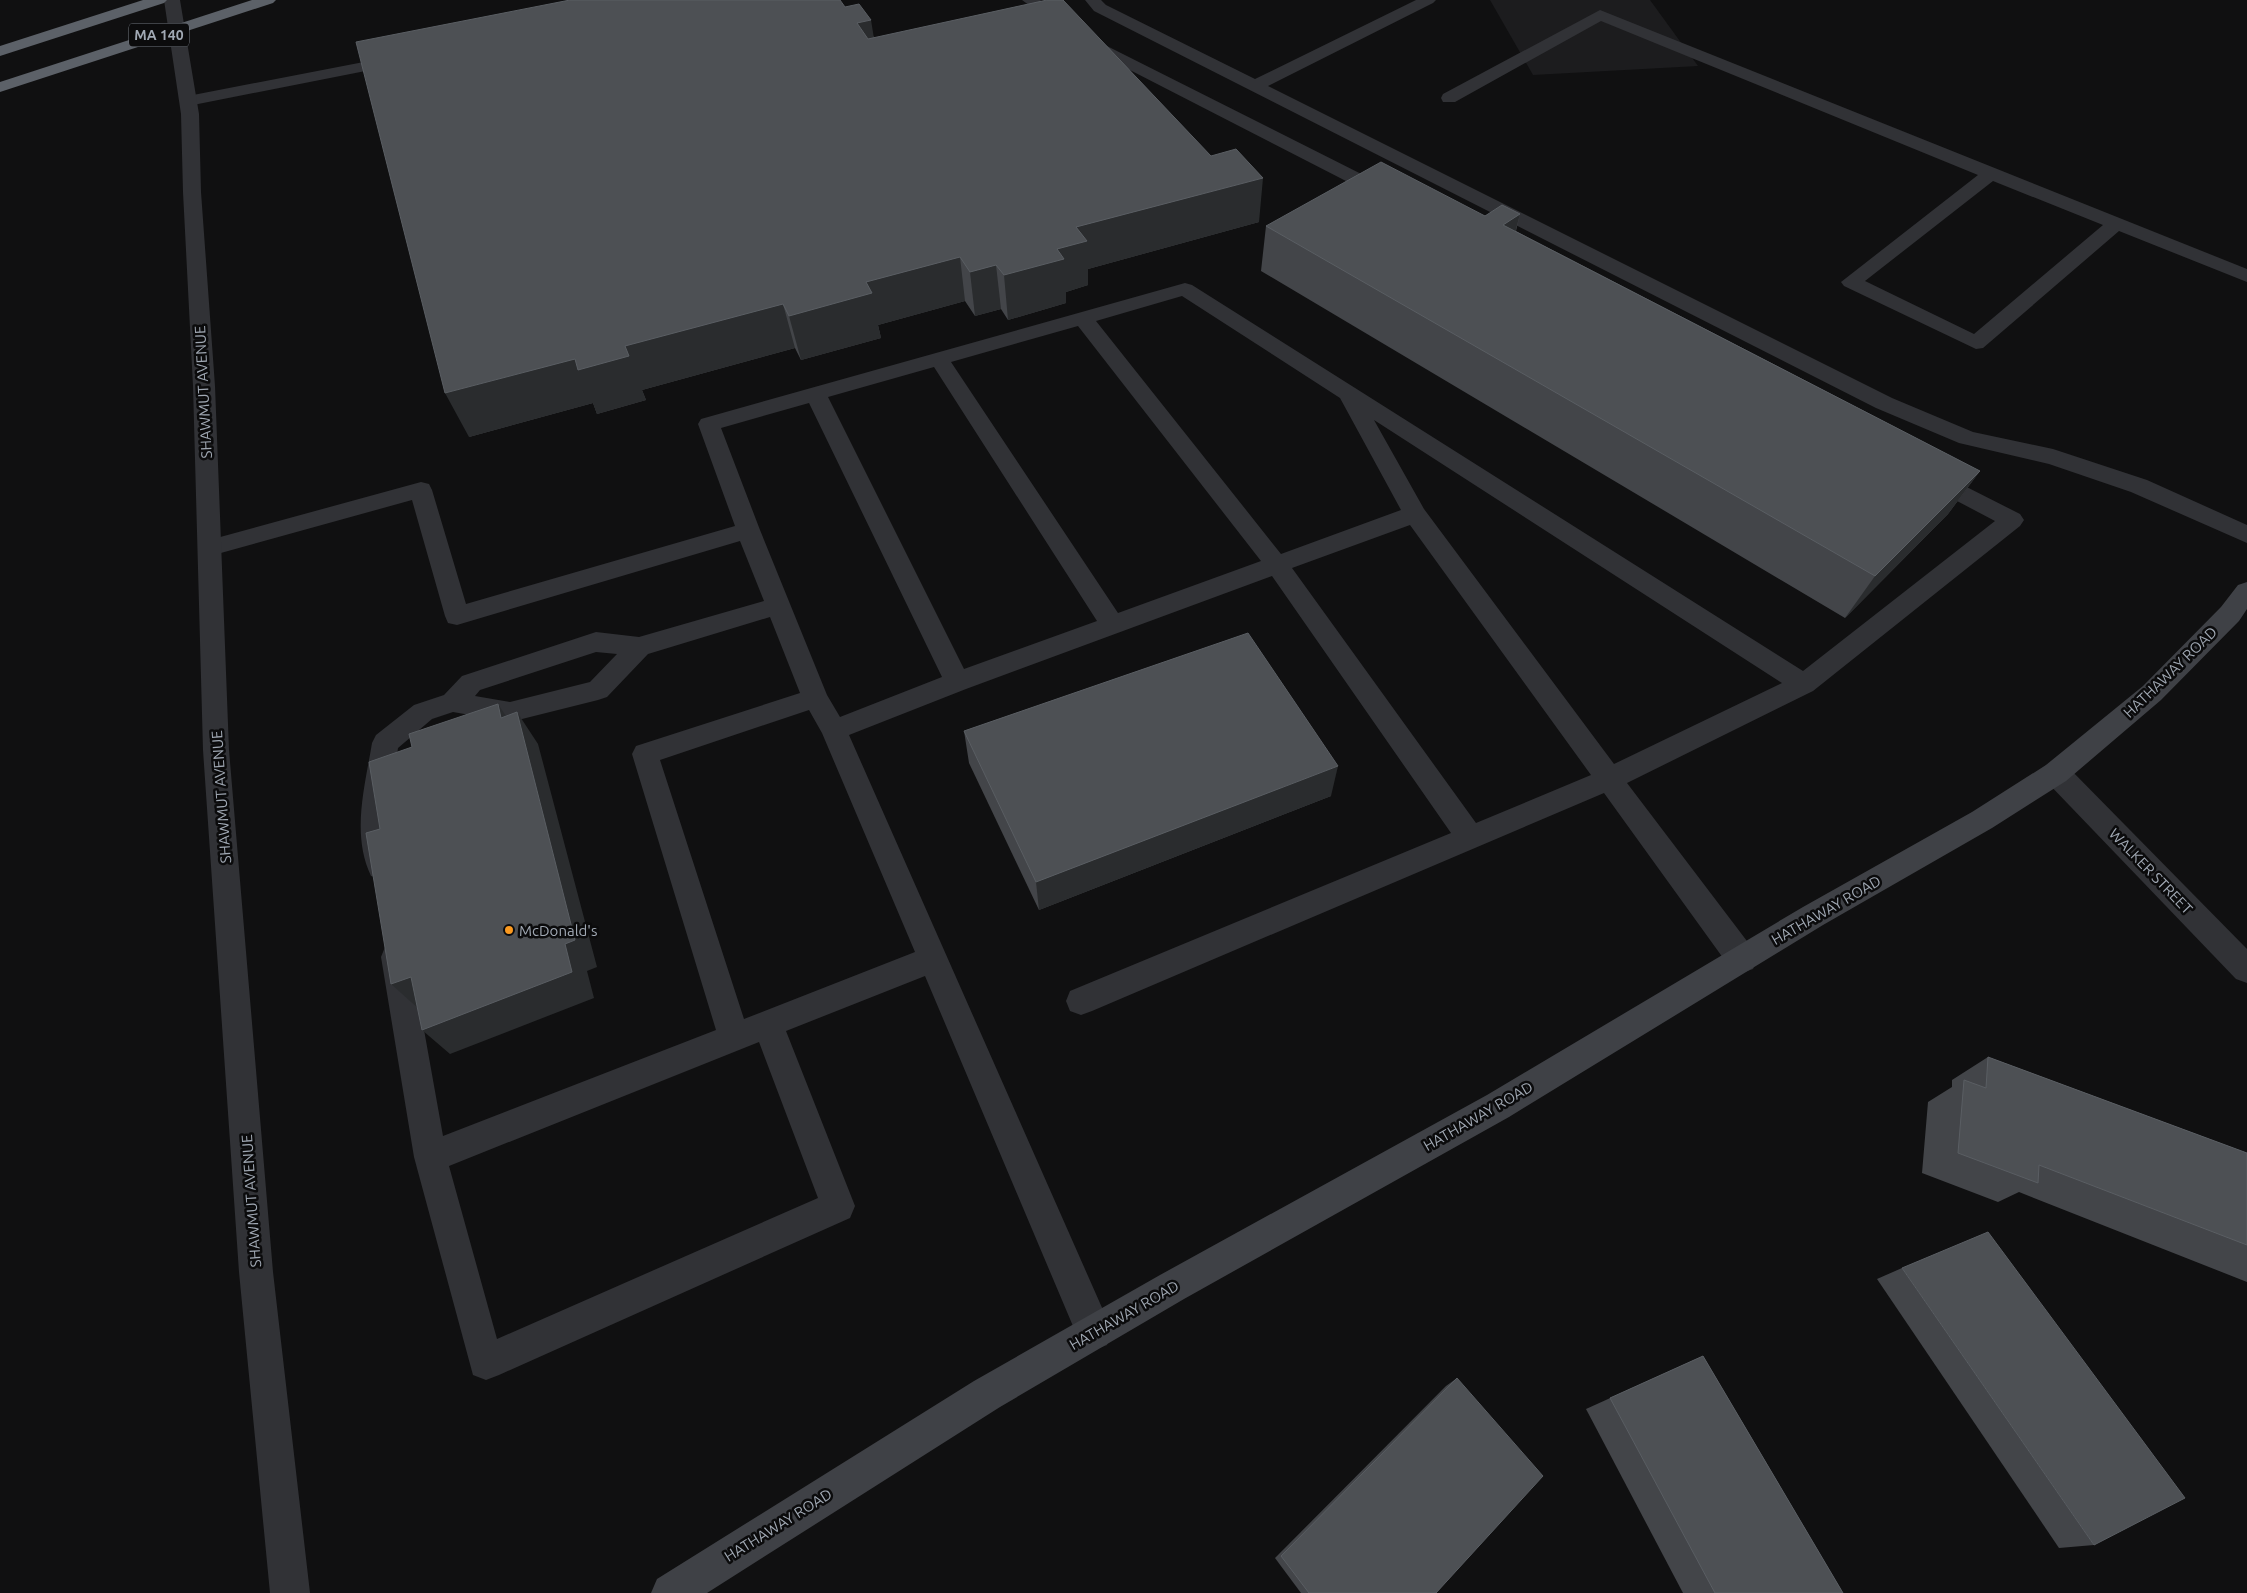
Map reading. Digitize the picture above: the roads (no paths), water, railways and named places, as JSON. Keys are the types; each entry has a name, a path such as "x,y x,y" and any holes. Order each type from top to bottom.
{"highway":[{"name":"MA 140","path":"0,50 159,0"},
{"name":"MA 140","path":"0,87 268,0"}],"main road":[{"name":"HATHAWAY ROAD","path":"671,1593 979,1399 1094,1332 1498,1106 1742,959 1982,820 2056,773 2152,693 2230,614 2247,591"}],"street":[{"name":"SHAWMUT AVENUE","path":"172,0 188,101 204,386 216,750 256,1272 290,1593"},
{"path":"1030,0 1095,46 1402,202"},
{"path":"1093,0 1100,8 1884,403 1967,438 2053,457 2139,486 2247,535"},
{"path":"1254,86 1428,0"},
{"path":"1449,98 1600,15 2247,276"},
{"path":"188,101 412,57"},
{"path":"1991,174 1852,282 1976,343 2116,224"},
{"path":"1094,1332 834,730 815,698 748,530 709,424 1185,289 1804,684"},
{"path":"1083,318 1277,565 1470,837"},
{"path":"939,359 1113,625"},
{"path":"1348,393 1415,514 1742,959"},
{"path":"816,394 957,682"},
{"path":"1081,1001 1609,779 1804,684 2012,520 1915,470"},
{"path":"210,548 421,490 456,616 748,530"},
{"path":"834,730 957,682 1415,514"},
{"path":"385,892 374,823 385,743 423,712 453,702 471,683 596,642 639,647 778,606"},
{"path":"453,702 510,712 598,690 639,647"},
{"path":"734,1037 645,754 815,698"},
{"name":"WALKER STREET","path":"2056,773 2247,969"},
{"path":"392,931 430,1157 486,1362 838,1206 767,1023"},
{"path":"430,1157 933,959"}],"place":[{"name":"McDonald's","path":"509,930"}]}
